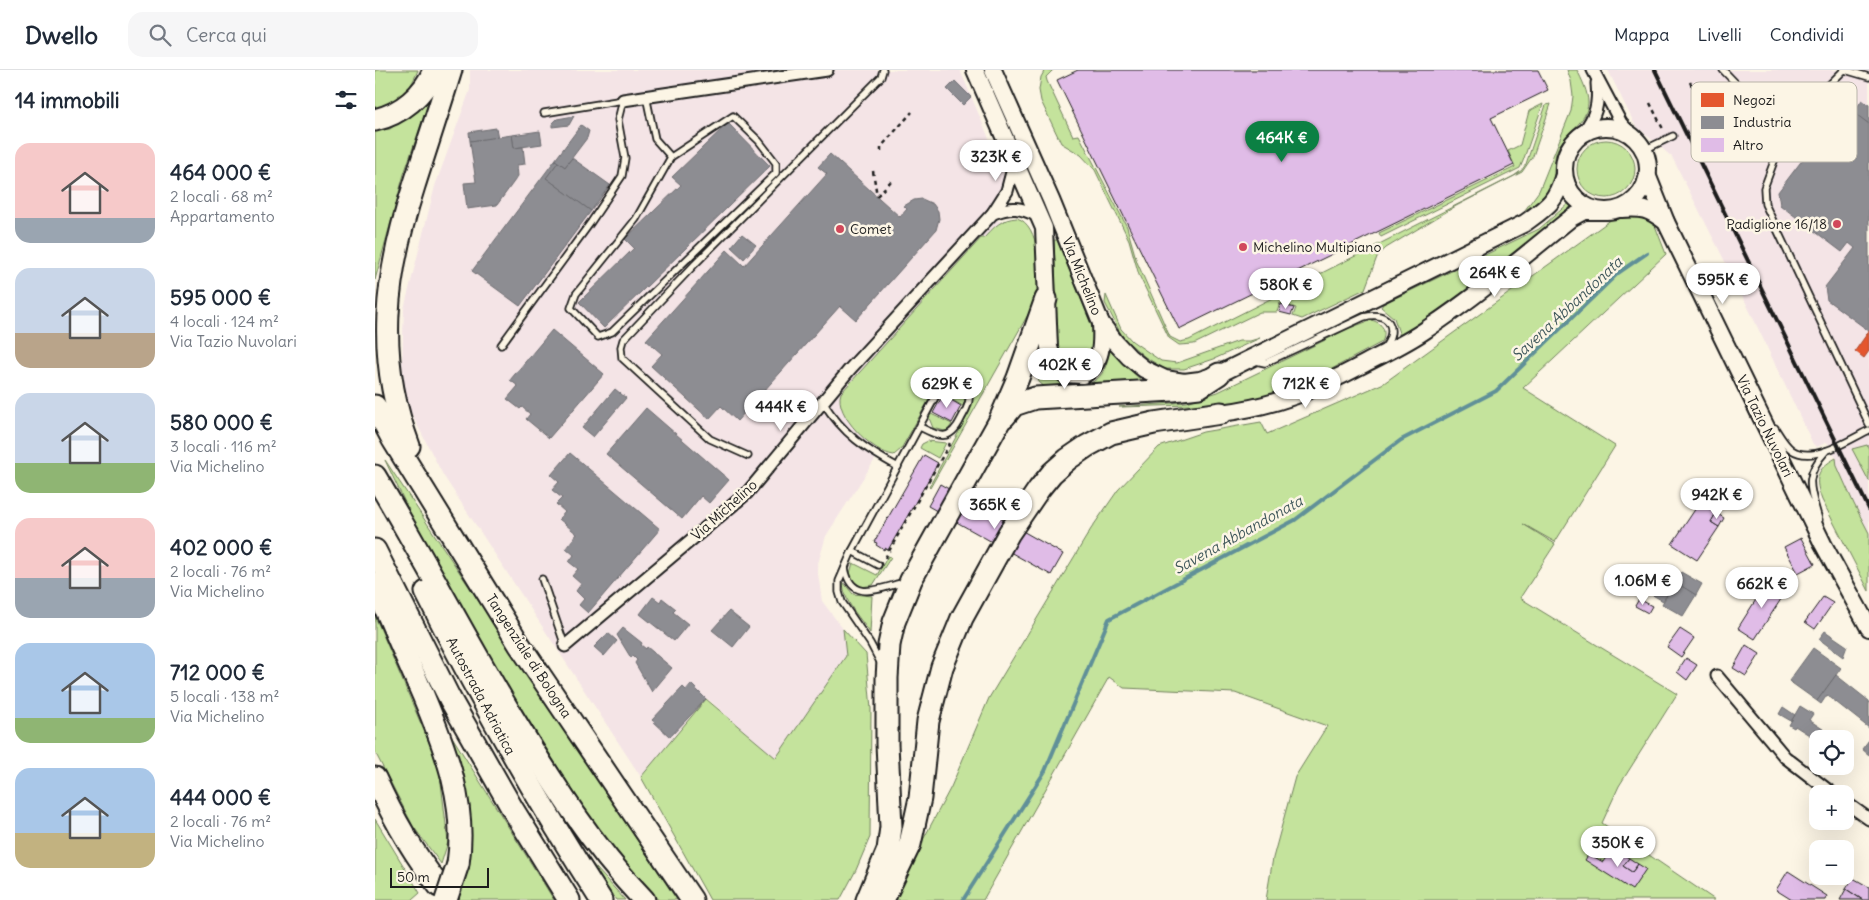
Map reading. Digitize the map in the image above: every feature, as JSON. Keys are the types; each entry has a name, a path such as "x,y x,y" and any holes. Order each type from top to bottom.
{"highway":[{"path":"375,120 391,115 412,101 427,84 434,70"},
{"path":"451,70 391,262 385,297 383,334 387,379 398,419 407,442 469,564"},
{"path":"869,900 888,850 891,827 887,678 889,645 894,622 911,580 999,422 1015,386 1046,299"},
{"path":"999,422 1014,405 1035,398 1199,387 1219,374"},
{"name":"Tangenziale di Bologna","path":"375,406 393,440 519,644 692,900"},
{"path":"883,900 909,844 918,810 928,721 941,667 962,618 1009,533 1039,489 1052,473 1068,459 1111,433 1154,423 1221,412"},
{"path":"375,476 413,540 473,649 549,776 590,835 644,900"},
{"name":"Autostrada Adriatica","path":"375,484 402,544 473,684 520,768 601,900"},
{"name":"Autostrada Adriatica","path":"375,550 450,699 512,808 569,900"},
{"path":"375,583 437,728 450,765 461,824 458,864 443,893 401,829 375,778"},
{"path":"854,900 866,881 881,848 889,801"},
{"path":"869,900 886,876 918,810"}],"street":[{"path":"623,100 827,70"},
{"name":"Via Michelino","path":"975,70 1039,216 1045,237 1049,347 1053,360 1065,374 1083,375 1096,365 1100,356 1102,342 1101,323"},
{"name":"Via Michelino","path":"993,70 1051,200 1101,323 1129,357 1155,375 1174,382 1199,380 1219,374 1525,223 1551,204 1565,175"},
{"path":"1595,74 1598,107 1592,121 1574,141 1564,163 1569,188 1578,200 1590,208 1611,210 1640,208 1653,212 1666,222"},
{"path":"1595,74 1621,123 1645,150 1649,163 1648,177 1638,197 1629,204 1611,210"},
{"path":"1583,133 1595,128 1608,126 1621,129 1632,135"},
{"name":"Via Michelino","path":"565,646 747,493 850,369 993,213 1007,191 1015,160"},
{"name":"Via Tazio Nuvolari","path":"1648,177 1666,222 1823,544 1869,628"},
{"path":"993,213 1014,207 1025,209 1039,216"},
{"name":"Via Michelino","path":"1221,412 1256,407 1317,388 1376,358 1426,330 1571,218 1583,211 1611,210"},
{"path":"1717,676 1785,757 1821,785"},
{"path":"1854,808 1869,819"}],"lane":[{"path":"748,456 710,439 650,384 622,358 621,347 623,340 695,264 881,77 883,70"},
{"path":"1723,70 1735,82"},
{"path":"1833,82 1844,70 1869,77"},
{"path":"646,96 655,140 671,157"},
{"path":"501,345 591,222 622,176 625,158 618,120 623,100 544,113"},
{"path":"733,116 759,141 776,163 776,173 612,332 598,337 571,308 577,294 635,219 671,157 733,116"},
{"path":"1645,150 1673,136"},
{"path":"1774,162 1764,188 1765,204 1869,424"},
{"name":"Via Michelino","path":"1248,360 1265,363 1374,314 1382,316 1389,323 1392,330 1387,344 1376,358"},
{"path":"887,678 874,650 842,602 839,592 839,581 844,566 938,392 949,385 956,385 962,387 967,392 969,398 967,406 956,430 951,434 945,436 932,433 920,427"},
{"path":"1753,401 1791,449 1804,454 1826,451 1869,430"},
{"path":"823,402 833,417 855,440 898,467"},
{"path":"1823,544 1819,522 1809,489 1809,482 1813,469 1826,451"},
{"path":"852,551 878,565"},
{"path":"844,566 850,584 861,591 869,591 911,580"},
{"name":"Via Michelino","path":"542,579 565,646"}],"path":[{"path":"1650,103 1662,128"},
{"path":"881,150 912,112"},
{"path":"873,171 877,196 893,179"},
{"path":"878,565 883,561 950,444 951,434"}],"shaded area":[{"path":"470,70 960,70 1004,174 997,220 1016,227 966,360 917,394 826,536 817,567 822,601 843,629 846,656 776,759 708,699 641,777 443,475 406,403 402,363 404,309 435,186 470,90"},
{"path":"1608,70 1869,70 1869,591 1818,489 1820,469 1836,458 1827,442 1817,447 1813,444 1747,305 1672,157 1635,125"}],"green space":[{"path":"375,70 418,70 411,85 402,96 391,103 375,109"},
{"path":"1045,70 1053,70 1046,77 1047,81 1073,136 1079,135 1127,227 1137,262 1170,337 1180,342 1189,340 1514,176 1526,164 1546,105 1551,104 1533,156 1522,172 1456,206 1386,248 1377,257 1365,289 1302,319 1293,316 1296,308 1280,303 1277,312 1260,312 1194,344 1179,345 1169,338 1139,275 1129,240 1095,170 1081,155 1061,143 1041,101 1039,90 1041,77"},
{"path":"1567,70 1577,70 1579,74 1587,95 1587,110 1580,122 1558,148 1553,178 1549,189 1539,200 1525,210 1539,191 1571,111 1573,96"},
{"path":"430,98 404,174 375,280 375,131 390,129"},
{"path":"1543,104 1520,168 1381,237 1379,233 1515,167 1508,151 1520,145 1529,111"},
{"path":"1606,140 1617,142 1627,148 1633,158 1635,169 1633,180 1627,190 1617,196 1606,198 1595,196 1585,190 1579,180 1577,169 1579,158 1585,148 1595,142"},
{"path":"1569,203 1572,203 1575,207 1440,313 1400,336 1394,318 1381,307 1383,304 1539,229"},
{"path":"1635,216 1654,223 1666,254 1523,388 1615,446 1555,542 1523,524 1555,544 1520,598 1677,694 1619,786 1602,823 1715,900 1266,900 1273,858 1295,777 1327,726 1235,693 1124,688 1109,677 983,900 893,900 951,787 989,698 1091,529 1118,490 1159,447 1203,432 1261,422 1267,434 1384,383 1612,219"},
{"path":"1017,218 1025,222 1030,230 1037,250 1039,273 1035,299 930,488 970,411 972,402 968,388 958,381 951,380 936,387 901,449 894,455 885,453 866,440 857,431 843,411 840,402 841,393 981,238 984,238 1002,222"},
{"path":"1054,240 1057,240 1091,324 1095,342 1090,364 1073,370 1060,359 1058,351"},
{"path":"1106,295 1121,329 1132,341 1161,361 1177,363 1239,341 1250,341 1260,338 1214,359 1184,369 1165,369 1145,357 1123,338 1105,303"},
{"path":"1371,320 1383,328 1382,342 1300,386 1283,392 1228,404 1119,407 1187,402 1218,392 1350,328"},
{"path":"1041,349 1051,374 1066,386 1081,387 1094,381 1104,370 1110,351 1144,385 1073,390 1046,388 1039,382 1037,376"},
{"path":"956,389 963,394 965,400 963,406 943,395 946,390"},
{"path":"931,414 952,424 948,430 933,428 929,418"},
{"path":"928,441 946,443 938,458 920,448 922,444"},
{"path":"1867,445 1869,449 1869,481 1852,449"},
{"path":"1836,458 1837,466 1869,533 1869,591 1819,493 1819,475 1824,466"},
{"path":"385,460 677,900 659,900 648,892 599,831 518,705 417,528"},
{"path":"888,556 891,557 873,585 862,587 854,582 850,573 853,563 877,575"},
{"path":"843,582 853,594 872,596 870,633 849,603"},
{"path":"375,616 439,766 448,842 441,864 413,826 375,752"},
{"path":"843,629 866,654 871,709 870,837 856,870 840,900 710,900 641,777 706,699 776,758 846,656"},
{"path":"446,727 554,900 458,900 468,850"},
{"path":"375,819 420,893 412,900 375,900"},
{"path":"587,858 625,900 616,900"}],"building: Negozi":[{"path":"1869,331 1869,351 1864,358 1855,351"}],"building: Industria":[{"path":"955,81 971,97 963,105 947,89"},
{"path":"1862,100 1869,105 1869,124 1857,116 1857,107"},
{"name":"Padiglione 16/18","path":"1857,115 1869,124 1869,331 1827,300 1825,287 1855,248 1849,243 1842,252 1780,205 1778,192 1801,162 1857,162"},
{"path":"574,116 569,125 552,127 552,124 557,119"},
{"path":"728,123 770,166 604,328 579,302 634,248 625,239 681,185 672,177"},
{"path":"581,125 589,131 587,138 565,167 555,160"},
{"path":"496,128 498,138 470,141 469,132"},
{"path":"540,131 542,144 514,148 512,135"},
{"path":"512,135 514,148 523,147 525,164 517,165 518,176 497,205 467,209 464,183 476,182 470,141"},
{"path":"830,154 900,217 907,209 904,206 914,200 922,199 933,204 938,211 939,219 936,230 856,320 840,306 737,421 721,406 709,419 651,366 662,354 646,340 727,250 744,266 827,174 818,167"},
{"path":"572,158 610,185 591,211 546,178 558,162 565,167"},
{"path":"555,160 558,162 546,178 591,211 520,306 472,271"},
{"path":"742,234 756,245 744,259 731,247"},
{"path":"552,330 604,374 549,438 526,419 530,414 507,399 518,386 510,380"},
{"path":"615,389 626,398 593,437 582,428"},
{"path":"646,408 729,480 709,503 701,496 682,519 606,454"},
{"path":"570,453 660,529 588,613 579,605 584,599 576,591 581,584 572,576 578,569 569,562 574,555 566,548 577,534 559,519 565,512 556,504 562,498 552,490 559,482 551,475"},
{"path":"1656,570 1675,582 1663,601 1644,590"},
{"path":"1681,572 1702,584 1696,595 1675,582"},
{"path":"1675,582 1696,595 1683,616 1662,604"},
{"path":"653,597 660,602 662,598 676,609 673,612 688,624 674,641 640,614"},
{"path":"729,611 749,627 733,647 712,630"},
{"path":"623,628 642,643 641,645 646,649 647,647 672,668 652,692 635,663 637,660 633,656 631,658 617,635"},
{"path":"1825,631 1847,646 1843,657 1819,639"},
{"path":"608,633 617,641 604,656 594,647"},
{"path":"1813,648 1841,668 1817,701 1789,681"},
{"path":"1836,675 1869,701 1869,728 1827,695 1821,704 1817,701"},
{"path":"691,684 706,699 670,737 652,720 683,687 686,690"},
{"path":"1800,706 1813,714 1809,720 1824,730 1809,730 1809,735 1795,726 1794,728 1789,725"},
{"path":"1783,707 1795,715 1791,721 1779,714"},
{"path":"1869,740 1869,755 1862,749"}],"building: Altro":[{"name":"Michelino Multipiano","path":"1078,70 1538,70 1548,90 1491,118 1514,165 1179,329 1057,80"},
{"path":"1281,304 1294,308 1291,315 1279,312"},
{"path":"943,395 961,406 952,423 933,413"},
{"path":"924,455 938,463 888,550 885,548 884,550 874,542"},
{"path":"940,484 1063,554 1051,575 928,506"},
{"path":"1700,502 1716,513 1711,522 1719,527 1697,560 1672,544"},
{"path":"1716,513 1724,518 1719,527 1711,522"},
{"path":"1801,538 1815,564 1798,573 1784,547"},
{"path":"1769,579 1787,590 1755,639 1738,628"},
{"path":"1823,597 1833,603 1815,629 1805,622"},
{"path":"1639,599 1652,606 1648,613 1635,606"},
{"path":"1680,629 1694,638 1681,657 1667,647"},
{"path":"1746,645 1760,654 1746,676 1733,668"},
{"path":"1686,658 1697,665 1687,680 1677,672"},
{"path":"1612,848 1629,858 1623,866 1632,872 1638,864 1646,869 1632,890 1585,860 1589,854 1603,862"},
{"path":"1629,858 1638,864 1632,872 1623,866"},
{"path":"1788,871 1827,896 1825,900 1792,900 1776,890"},
{"path":"1854,879 1869,887 1869,900 1863,900 1846,889 1849,885 1854,885"},
{"path":"1846,889 1861,899 1861,900 1840,900"}],"waterway":[{"name":"Savena Abbandonata","path":"963,900 1045,771 1109,619 1295,520 1401,440 1496,391 1618,273 1647,253"}],"railway":[{"path":"1655,70 1691,144"},
{"path":"1700,162 1869,509"}],"place":[{"name":"Padiglione 16/18","path":"1837,224"},
{"name":"Comet","path":"840,229"},
{"name":"Michelino Multipiano","path":"1243,247"}]}
